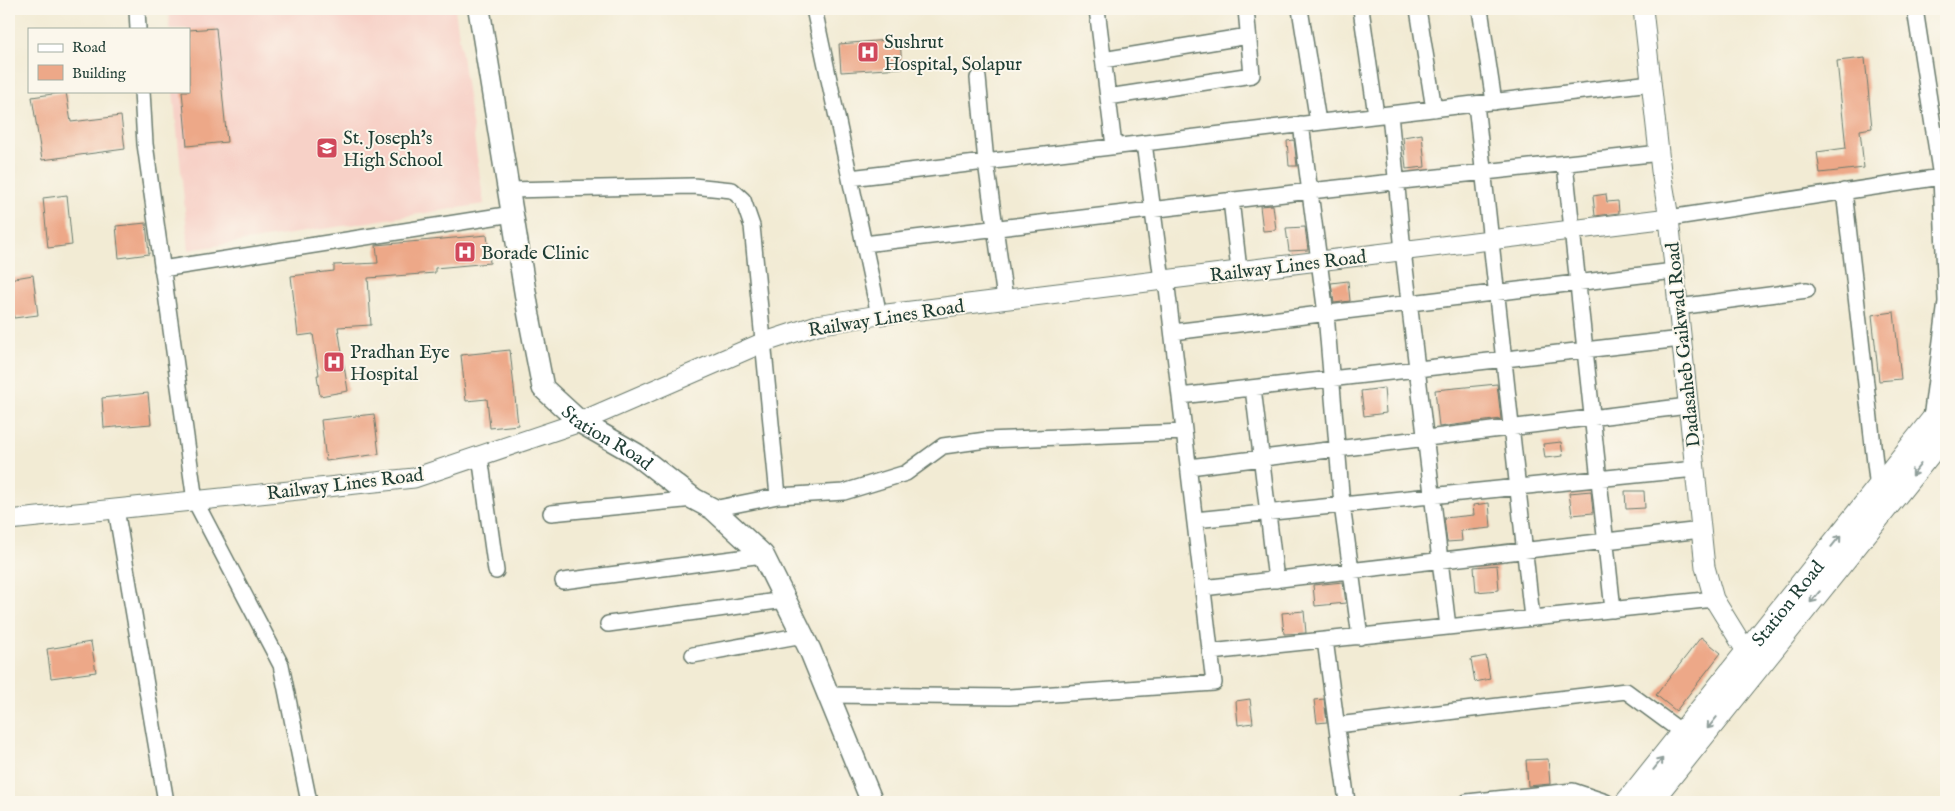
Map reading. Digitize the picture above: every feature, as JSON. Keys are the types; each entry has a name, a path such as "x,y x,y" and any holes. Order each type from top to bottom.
{"main road":[{"name":"Station Road","path":"479,9 529,316 543,388 580,422 636,454 694,499 713,509 762,555 803,635 872,802"},
{"name":"Station Road","path":"1628,802 1683,733 1830,579 1938,428 1946,404"},
{"name":"Station Road","path":"1649,802 1878,489 1938,428"}],"street":[{"path":"137,9 138,28"},
{"path":"814,9 879,314"},
{"path":"1097,9 1114,146"},
{"path":"1108,97 1252,75 1246,9"},
{"path":"1300,9 1318,122"},
{"path":"1366,9 1361,9 1396,182 1448,627"},
{"path":"1418,9 1434,109"},
{"path":"1480,9 1494,102"},
{"name":"Dadasaheb Gaikwad Road","path":"1643,9 1669,218 1705,567 1714,599 1752,660"},
{"path":"1915,9 1943,186 1946,301 1938,428"},
{"path":"1103,60 1248,36"},
{"path":"978,78 986,162 1005,299"},
{"path":"850,178 1651,83"},
{"path":"142,92 145,144 196,501 281,665 308,802"},
{"path":"1476,104 1485,172 1532,618"},
{"path":"1301,124 1326,314 1342,505 1360,637"},
{"path":"829,695 1009,697 1214,683 1173,332 1144,143"},
{"path":"864,244 1231,200 1660,153"},
{"path":"1565,164 1613,610"},
{"path":"508,190 693,186 732,190 743,200 752,226 778,496"},
{"path":"1669,218 1844,191 1943,186"},
{"path":"1844,191 1878,489"},
{"path":"1231,200 1239,270"},
{"path":"162,269 512,214"},
{"name":"Railway Lines Road","path":"9,520 414,478 580,422 762,343 817,325 879,314 1669,218"},
{"path":"1173,332 1674,272"},
{"path":"1678,307 1806,290"},
{"path":"1180,396 1681,339"},
{"path":"1253,388 1276,580"},
{"path":"1188,466 1688,406"},
{"path":"713,509 778,496 844,492 906,473 943,446 986,440 1184,432"},
{"path":"480,456 496,572"},
{"path":"1195,520 1695,469"},
{"path":"551,513 694,499"},
{"path":"116,509 166,802"},
{"path":"1203,588 1701,530"},
{"path":"563,581 762,555"},
{"path":"1210,652 1714,599"},
{"path":"608,624 785,600"},
{"path":"693,655 803,635"},
{"path":"1325,640 1347,802"},
{"path":"1337,725 1626,691 1683,733"},
{"path":"1467,802 1573,791 1606,802"}],"shaded area":[{"name":"St. Joseph's High School","path":"170,9 455,9 484,204 189,250 173,92 190,92 190,28 169,28"}],"building":[{"path":"216,28 227,142 187,146 182,92 190,92 190,30"},
{"path":"900,39 902,68 841,72 839,44"},
{"path":"1865,58 1872,128 1860,130 1864,168 1820,173 1817,152 1846,148 1837,61"},
{"path":"66,92 71,122 121,116 125,149 42,160 32,97"},
{"path":"1422,134 1425,167 1406,169 1403,137"},
{"path":"1294,140 1297,166 1289,166 1287,141"},
{"path":"1606,194 1607,202 1618,201 1619,213 1595,216 1593,196"},
{"path":"67,195 72,245 48,248 43,198"},
{"path":"1273,205 1276,230 1263,231 1260,206"},
{"path":"146,223 149,254 119,258 116,226"},
{"path":"1305,227 1308,250 1289,251 1286,228"},
{"path":"487,235 490,263 435,268 435,273 368,278 371,325 338,327 348,391 320,396 313,334 298,336 291,276 334,271 334,265 378,263 376,245"},
{"path":"33,275 38,315 14,318 12,309 9,309 9,279"},
{"path":"1348,281 1350,301 1334,303 1331,283"},
{"path":"1894,312 1901,379 1879,381 1872,315"},
{"path":"510,350 518,425 490,428 487,399 466,401 461,355"},
{"path":"1497,384 1501,419 1439,427 1435,390"},
{"path":"1384,388 1386,413 1364,416 1361,391"},
{"path":"148,393 151,424 104,428 102,398"},
{"path":"374,414 379,454 326,461 321,420"},
{"path":"1561,442 1563,456 1545,458 1543,444"},
{"path":"1591,491 1593,513 1572,515 1569,493"},
{"path":"1625,491 1644,491 1645,508 1626,509"},
{"path":"1489,503 1491,528 1461,531 1462,541 1447,542 1444,518 1474,515 1473,505"},
{"path":"1497,565 1499,590 1476,592 1474,567"},
{"path":"1343,582 1346,603 1315,606 1313,585"},
{"path":"1304,611 1306,633 1284,634 1282,613"},
{"path":"1701,637 1721,653 1676,711 1656,695"},
{"path":"91,642 96,672 51,678 47,649"},
{"path":"1486,656 1490,679 1475,682 1471,659"},
{"path":"1250,699 1253,723 1238,725 1236,701"},
{"path":"1324,699 1327,722 1317,723 1314,700"},
{"path":"1548,759 1550,784 1528,786 1526,760"}],"place":[{"name":"Sushrut Hospital, Solapur","path":"868,52"},
{"name":"St. Joseph's High School","path":"327,148"},
{"name":"Borade Clinic","path":"465,252"},
{"name":"Pradhan Eye Hospital","path":"334,362"}]}
